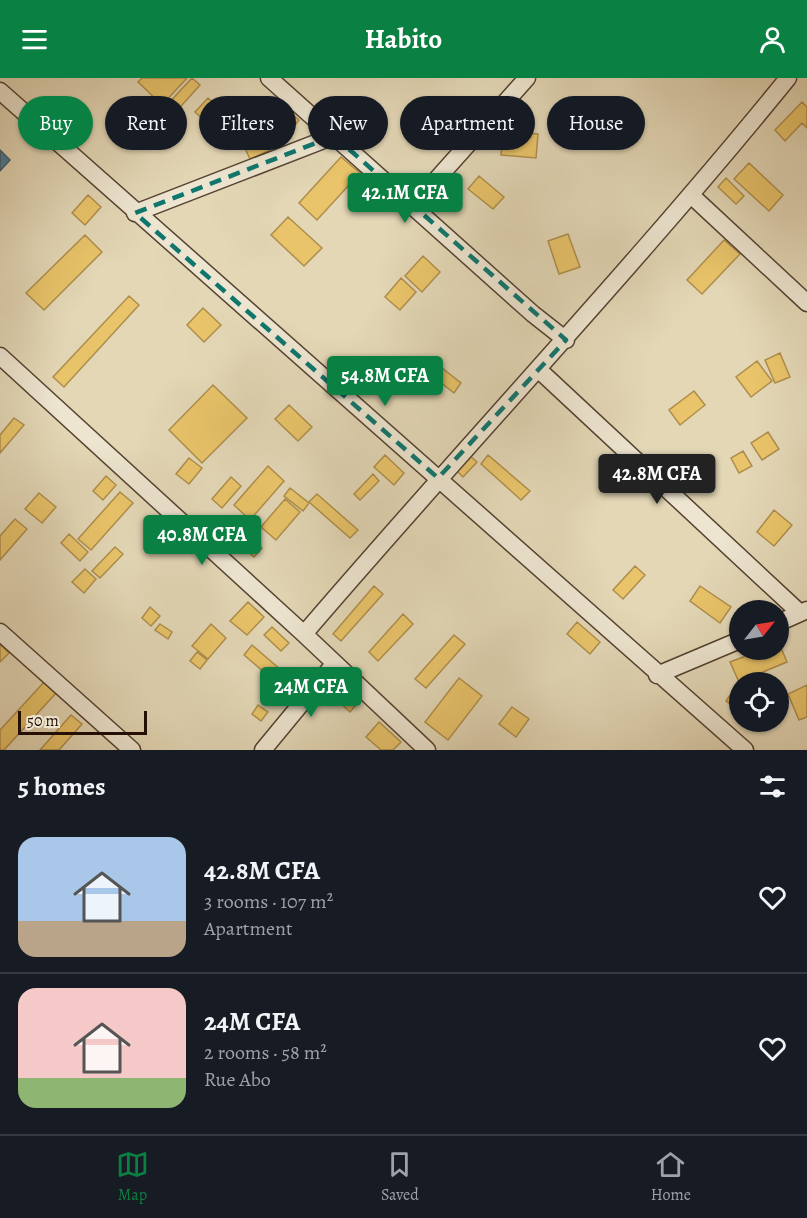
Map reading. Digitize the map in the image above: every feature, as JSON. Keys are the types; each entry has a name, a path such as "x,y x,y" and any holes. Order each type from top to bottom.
{"street":[{"path":"0,82 4,78"},
{"path":"269,78 308,113"},
{"path":"412,207 527,78"},
{"path":"304,634 438,478 566,339 692,196 788,78"},
{"path":"0,91 135,213 291,346 657,675 745,750"},
{"path":"135,213 308,146"},
{"path":"349,150 533,314 566,339"},
{"path":"692,196 807,303"},
{"path":"0,356 304,634 333,664 427,750"},
{"path":"538,370 804,611 789,618"},
{"path":"0,632 132,750"},
{"path":"657,675 729,645"},
{"path":"262,750 333,664"}],"highlighted area":[{"path":"334,136 566,340 438,478 135,213"}],"building: Homes":[{"path":"142,78 187,78 170,96 153,96 138,82"},
{"path":"192,78 200,85 187,100 187,96 175,96"},
{"path":"802,102 807,107 807,128 802,123 785,141 775,130"},
{"path":"535,134 538,134 536,158 501,155 501,150 535,150"},
{"path":"246,150 270,150 250,159"},
{"path":"341,157 360,173 317,220 299,203"},
{"path":"749,163 783,195 769,211 734,179"},
{"path":"479,176 504,197 493,209 468,189"},
{"path":"726,178 744,196 736,204 718,187"},
{"path":"88,195 101,207 85,225 72,213"},
{"path":"288,217 322,248 304,266 271,235"},
{"path":"568,234 580,267 559,274 548,241"},
{"path":"85,235 102,252 44,310 26,293"},
{"path":"724,240 740,254 702,294 687,280"},
{"path":"423,256 440,272 422,292 405,276"},
{"path":"401,278 416,292 400,310 385,297"},
{"path":"129,296 139,305 64,387 53,377"},
{"path":"203,308 221,325 204,342 187,325"},
{"path":"780,353 790,377 775,383 765,360"},
{"path":"757,361 772,381 751,397 736,377"},
{"path":"442,368 461,383 454,393 435,378"},
{"path":"213,385 247,418 202,463 169,430"},
{"path":"694,391 705,405 680,425 669,410"},
{"path":"289,405 312,427 298,441 275,419"},
{"path":"14,418 24,425 0,453 0,435"},
{"path":"768,432 779,449 762,460 751,443"},
{"path":"743,451 752,466 739,473 731,458"},
{"path":"385,455 404,473 394,485 374,467"},
{"path":"469,455 477,462 463,477 456,470"},
{"path":"488,455 530,491 521,500 481,464"},
{"path":"189,458 202,468 189,484 176,474"},
{"path":"268,466 284,481 250,520 234,505"},
{"path":"373,474 379,481 360,500 354,494"},
{"path":"106,476 116,485 103,500 93,491"},
{"path":"231,477 241,486 222,508 212,499"},
{"path":"290,488 309,503 303,511 284,496"},
{"path":"120,492 133,503 91,550 78,539"},
{"path":"39,493 56,507 42,523 25,509"},
{"path":"317,494 358,530 350,538 309,502"},
{"path":"285,499 300,512 276,540 261,527"},
{"path":"774,510 792,525 774,546 757,532"},
{"path":"15,519 27,529 0,560 0,536"},
{"path":"231,522 262,548 254,557 224,531"},
{"path":"69,534 88,552 80,561 61,543"},
{"path":"115,547 123,554 100,578 92,571"},
{"path":"635,566 645,575 623,599 613,590"},
{"path":"85,569 96,579 84,593 72,582"},
{"path":"374,586 383,594 341,641 333,634"},
{"path":"700,586 729,606 729,610 720,623 690,601"},
{"path":"248,602 264,617 247,635 230,621"},
{"path":"150,607 160,616 151,626 142,618"},
{"path":"403,614 413,624 378,661 369,652"},
{"path":"577,622 600,642 590,654 567,634"},
{"path":"160,624 172,632 168,639 155,630"},
{"path":"211,624 226,638 208,659 192,646"},
{"path":"272,627 289,643 281,651 264,635"},
{"path":"454,635 465,644 426,688 415,679"},
{"path":"0,644 9,653 0,662"},
{"path":"252,645 295,682 287,692 244,655"},
{"path":"197,652 207,660 200,669 190,661"},
{"path":"735,660 786,660 787,662 763,672 734,672 730,662"},
{"path":"459,678 482,696 448,740 425,722"},
{"path":"44,682 56,693 4,750 0,750 0,730"},
{"path":"807,685 807,717 799,720 789,694"},
{"path":"341,693 356,705 350,712 336,699"},
{"path":"258,705 268,712 261,721 252,714"},
{"path":"512,707 529,719 516,737 499,724"},
{"path":"71,715 82,724 59,750 40,750"},
{"path":"379,722 401,742 393,750 381,750 366,737"}],"building: Public":[{"path":"0,150 10,160 0,171"}]}
